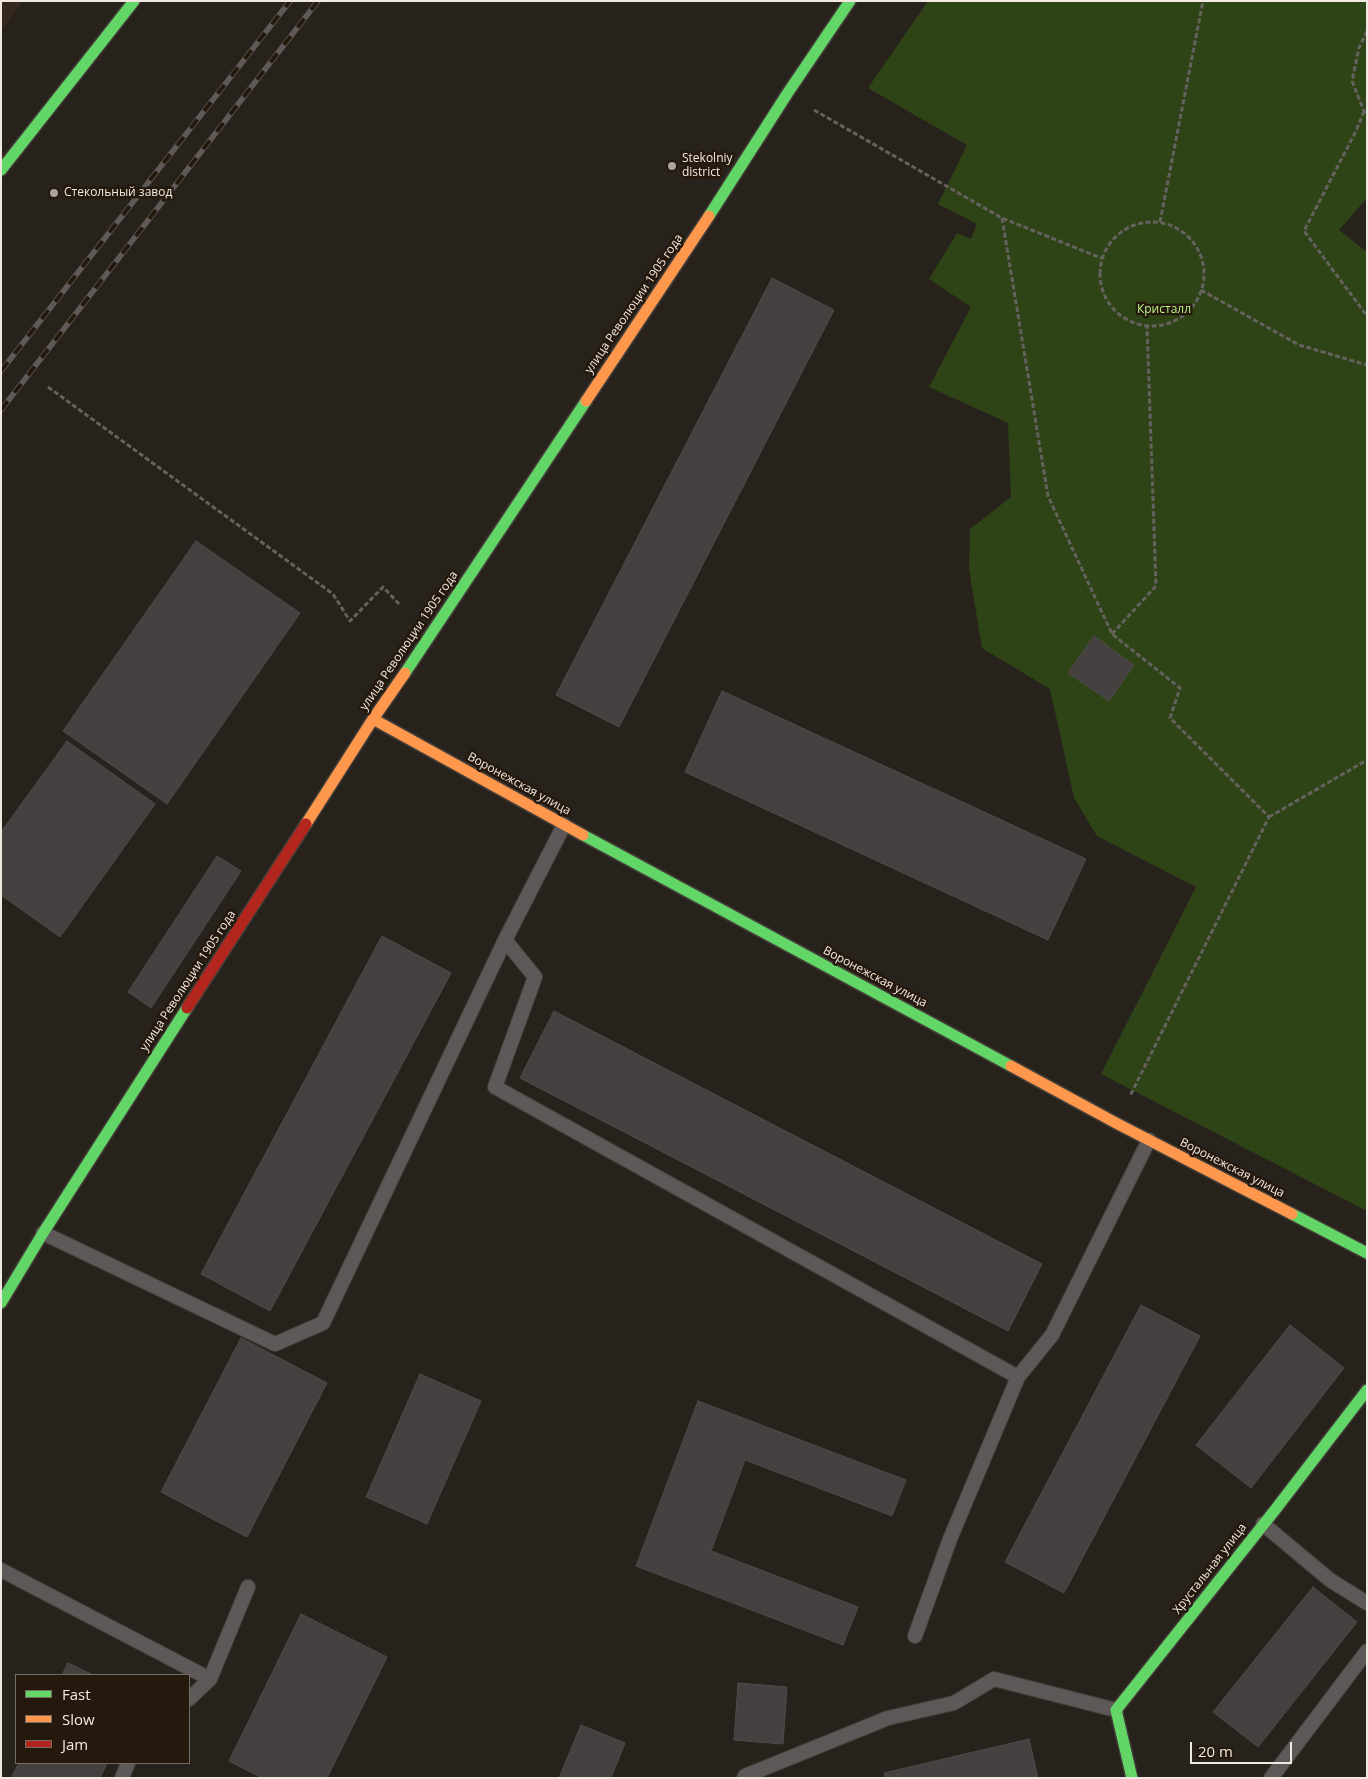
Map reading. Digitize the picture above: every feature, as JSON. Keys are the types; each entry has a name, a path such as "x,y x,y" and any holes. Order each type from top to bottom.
{"street":[{"path":"1,170 134,1"},
{"name":"улица Революции 1905 года","path":"1,1303 43,1233 373,719 436,628 850,1"},
{"name":"Воронежская улица","path":"373,719 564,825 1116,1123 1367,1253"},
{"name":"Хрустальная улица","path":"1116,1710 1367,1390"},
{"path":"1116,1710 1132,1778"}],"lane":[{"path":"43,1233 274,1344 323,1323 505,940 564,825"},
{"path":"505,940 535,977 495,1087 1018,1377"},
{"path":"916,1636 950,1539 1018,1377 1052,1335 1149,1140"},
{"path":"1263,1524 1330,1580 1367,1603"},
{"path":"2,1573 210,1680"},
{"path":"190,1698 210,1680 248,1587"},
{"path":"1271,1778 1367,1651"},
{"path":"744,1778 888,1718 954,1702 994,1679 1116,1710"},
{"path":"122,1778 128,1764"}],"path":[{"path":"1160,222 1203,1"},
{"path":"1367,31 1359,48 1352,81 1365,112 1304,231 1367,316"},
{"path":"814,110 1002,218 1101,258"},
{"path":"1002,218 1048,496 1112,634 1180,688 1170,718 1269,817"},
{"path":"1142,222 1160,222 1178,228 1192,240 1202,257 1205,276 1200,297 1187,314 1168,325 1147,327 1128,322 1113,310 1103,295 1099,276 1101,258 1110,241 1124,229 1142,222"},
{"path":"1201,290 1299,345 1367,365"},
{"path":"1112,634 1156,586 1147,327"},
{"path":"48,386 333,594 350,621 383,587 400,606"},
{"path":"1116,1123 1269,817 1367,760"}],"shaded area":[{"path":"1,1 23,1 1,30"}],"green space":[{"name":"Кристалл","path":"928,1 1367,1 1367,198 1339,230 1367,252 1367,1211 1101,1074 1196,887 1097,836 1074,798 1050,689 982,648 969,569 970,529 1011,497 1008,423 929,387 971,307 929,279 957,233 971,239 977,224 938,204 967,145 868,88"}],"building":[{"path":"772,278 834,310 619,727 556,695"},
{"path":"196,541 300,613 167,804 63,731"},
{"path":"1094,636 1134,665 1109,701 1068,673"},
{"path":"722,691 1086,859 1048,940 685,772"},
{"path":"67,741 155,804 60,937 1,895 1,832"},
{"path":"217,856 241,871 151,1008 128,992"},
{"path":"382,936 451,973 270,1311 201,1274"},
{"path":"554,1011 1042,1264 1008,1331 520,1078"},
{"path":"1141,1305 1200,1336 1064,1593 1005,1562"},
{"path":"1290,1325 1344,1368 1251,1488 1196,1445"},
{"path":"241,1338 327,1383 247,1537 161,1492"},
{"path":"420,1374 481,1401 427,1524 366,1497"},
{"path":"698,1401 906,1480 892,1516 745,1460 711,1551 858,1607 843,1645 636,1566"},
{"path":"1313,1587 1357,1622 1258,1747 1213,1712"},
{"path":"301,1614 387,1657 327,1778 262,1778 229,1761"},
{"path":"68,1663 91,1674 62,1674"},
{"path":"738,1683 787,1687 783,1744 734,1740"},
{"path":"581,1725 625,1743 611,1778 559,1778"},
{"path":"1029,1739 1038,1778 885,1778 884,1773"},
{"path":"18,1764 107,1764 100,1778 11,1778"}],"railway":[{"path":"1,371 290,1"},
{"path":"1,410 318,1"}],"traffic: fast":[{"path":"1,170 134,1"},
{"path":"709,216 787,94 850,1"},
{"path":"405,673 586,401"},
{"path":"583,835 1011,1066"},
{"path":"1,1303 43,1233 187,1008"},
{"path":"1292,1214 1367,1253"},
{"path":"1132,1778 1116,1710 1275,1510 1367,1390"}],"traffic: slow":[{"path":"586,401 709,216"},
{"path":"306,824 373,719 405,673"},
{"path":"373,719 583,835"},
{"path":"1011,1066 1116,1123 1292,1214"}],"traffic: jam":[{"path":"187,1008 306,824"}],"place":[{"name":"Stekolniy district","path":"672,166"},
{"name":"Стекольный завод","path":"54,193"}]}
